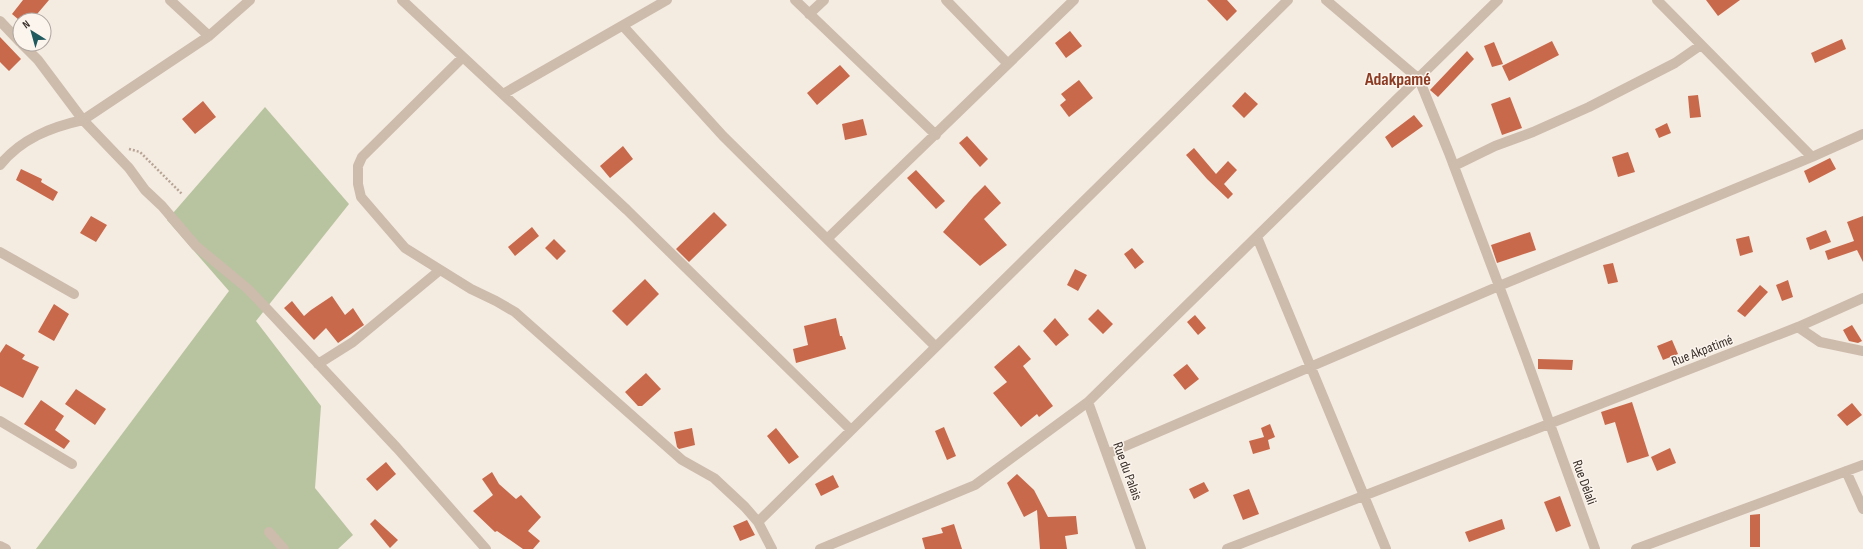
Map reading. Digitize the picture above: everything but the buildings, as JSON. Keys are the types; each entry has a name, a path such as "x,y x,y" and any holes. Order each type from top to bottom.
{"street":[{"path":"170,0 209,36"},
{"path":"0,165 18,147 34,136 62,125 84,120 209,36 250,0"},
{"path":"502,94 667,0"},
{"path":"795,0 936,135"},
{"path":"809,14 824,0"},
{"path":"946,0 1008,64"},
{"path":"827,239 1074,0"},
{"path":"758,522 850,429 1288,0"},
{"path":"1326,0 1419,79"},
{"path":"820,549 975,485 1088,402 1498,0"},
{"path":"1657,0 1812,157"},
{"path":"408,1 463,57 628,210 850,429"},
{"path":"0,21 12,34"},
{"path":"622,26 724,136 935,346"},
{"path":"1454,166 1495,146 1533,132 1589,107 1675,63 1702,45"},
{"path":"30,52 38,60 84,120 129,168 145,190 162,206 196,246 248,289 397,448 486,549"},
{"path":"463,57 362,157 358,166 358,184 361,197 405,248 471,289 496,300 515,312 682,460 714,478 745,507 758,522 772,549"},
{"name":"Rue Délali","path":"1419,79 1454,166 1499,286 1595,549"},
{"path":"1107,454 1499,286 1812,157 1863,134"},
{"path":"1257,237 1386,549"},
{"path":"0,252 74,294"},
{"path":"318,364 353,342 440,270"},
{"name":"Rue Akpatimé","path":"1227,549 1798,327 1863,298"},
{"path":"1798,327 1820,342 1863,351"},
{"name":"Rue du Palais","path":"1088,402 1141,549"},
{"path":"0,421 72,464"},
{"path":"1636,549 1863,465"},
{"path":"1846,471 1863,509"},
{"path":"270,532 284,549"},
{"path":"0,546 6,549"}],"path":[{"path":"129,149 140,152 182,194"}],"green space":[{"path":"265,107 349,204 256,321 321,406 315,488 353,535 338,549 36,549 229,291 167,220"}],"district":[{"name":"Adakpamé","path":"1398,79"}]}
